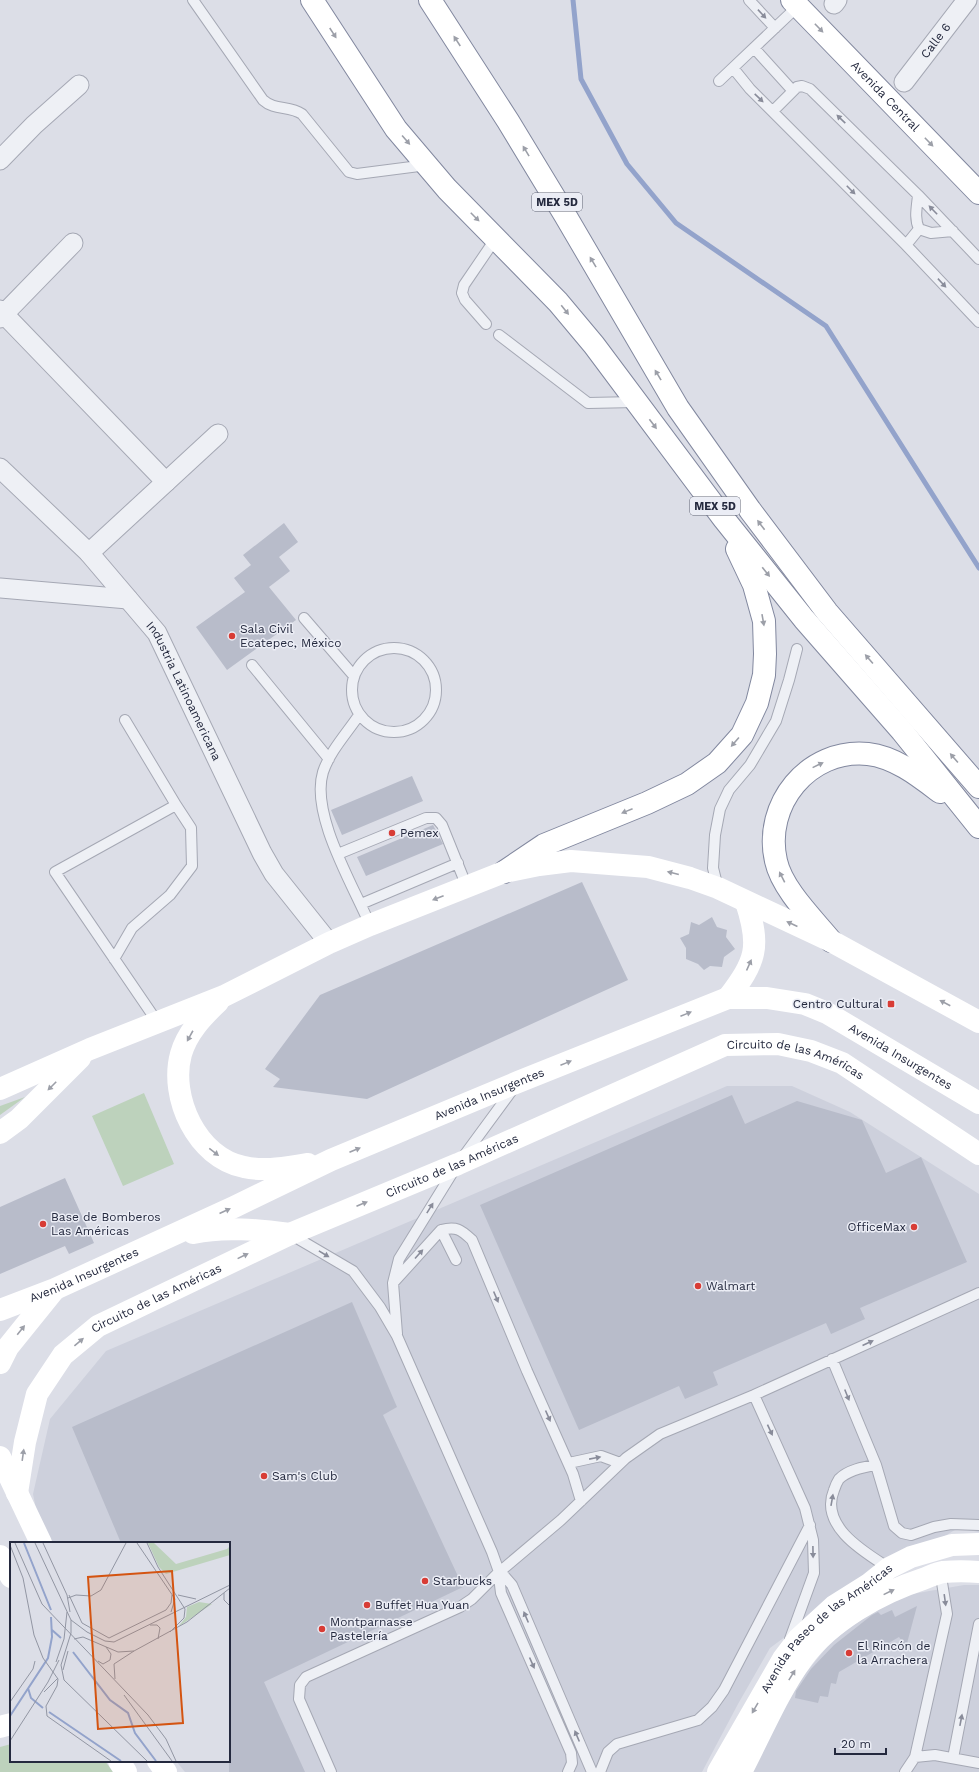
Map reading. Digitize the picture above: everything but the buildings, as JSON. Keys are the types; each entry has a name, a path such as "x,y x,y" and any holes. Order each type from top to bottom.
{"main road":[{"name":"MEX 5D","path":"312,0 396,129 447,189 558,302 594,345 724,518 804,619 902,731 976,824"},
{"name":"MEX 5D","path":"430,0 508,121 678,408 750,510 827,612 979,787"},
{"name":"Avenida Central","path":"795,3 979,193"},
{"path":"504,872 544,845 647,803 687,784 717,763 742,735 757,703 764,675 764,621 754,586 724,518"},
{"path":"831,941 789,889 782,879 776,863 773,843 774,827 778,811 787,794 798,780 813,768 833,759 849,755 868,754 885,758 920,776 976,824"},
{"path":"0,1089 90,1049 224,996 329,943 370,925 504,872 539,865 572,861 603,862 648,867 690,878 718,888 831,941 979,1022"},
{"path":"728,998 744,976 754,954 754,926 746,902"},
{"path":"224,996 202,1016 190,1035 182,1053 177,1074 180,1094 195,1132 208,1147 223,1159 244,1168 274,1169 331,1160"},
{"name":"Avenida Insurgentes","path":"0,1310 54,1289 234,1207 331,1160 518,1082 728,998 766,998 805,1004 827,1013 979,1102"},
{"name":"Circuito de las Américas","path":"17,1494 25,1442 37,1394 63,1355 98,1326 290,1234 458,1164 725,1046 778,1044 811,1052 842,1063 979,1154"},
{"path":"0,1133 19,1119 90,1049"},
{"path":"164,1239 211,1229 260,1230 290,1234"},
{"path":"0,1363 8,1347 54,1289"},
{"path":"0,1457 40,1542"},
{"name":"Avenida Paseo de las Américas","path":"718,1772 783,1659 799,1638 834,1606 868,1584 889,1568 911,1557 952,1545 979,1544"},
{"path":"0,1556 10,1575"},
{"name":"Avenida Paseo de las Américas","path":"741,1772 789,1679 804,1656 824,1634 877,1598 903,1585 941,1572 979,1572"},
{"path":"0,1727 10,1724"},
{"path":"120,1762 126,1772"},
{"path":"159,1762 166,1772"}],"street":[{"name":"Calle 6","path":"904,82 967,0"},
{"path":"0,160 34,125 79,85"},
{"path":"73,243 1,314 166,482"},
{"path":"88,553 218,434"},
{"name":"Industria Latinoamericana","path":"0,468 88,553 157,633 274,874 329,943"},
{"path":"0,588 128,599"}],"lane":[{"path":"193,0 263,100 269,106 296,110 302,114 348,172 358,174 427,165"},
{"path":"750,0 775,28"},
{"path":"719,81 775,28 795,3"},
{"path":"754,48 792,90"},
{"path":"733,68 750,89 906,245 979,322"},
{"path":"772,110 792,90 802,86 810,89 918,195 979,259"},
{"path":"918,195 916,223 919,229 930,233 953,231"},
{"path":"906,245 919,229"},
{"path":"486,324 465,300 462,292 464,285 496,238"},
{"path":"499,335 588,403 637,402"},
{"path":"304,618 354,676"},
{"path":"398,648 411,652 423,660 431,671 436,685 435,698 430,712 421,722 409,730 395,733 382,731 369,725 359,715 353,703 351,689 354,676 361,664 371,655 384,649 398,648"},
{"path":"718,888 713,868 715,835 720,809 729,790 750,765 776,721 789,680 796,649"},
{"path":"252,665 329,759"},
{"path":"359,715 329,759 322,776 321,800 324,816 338,854 370,925"},
{"path":"114,960 132,928 170,896 192,866 191,828 125,720"},
{"path":"158,1022 55,872 176,805"},
{"path":"338,854 431,817 436,818 442,825 467,887"},
{"path":"361,904 458,863"},
{"path":"397,1336 393,1284 399,1259 458,1164 518,1082"},
{"path":"393,1284 441,1230 451,1227 462,1231 472,1240 527,1371 568,1463 581,1501"},
{"path":"441,1230 456,1260"},
{"path":"290,1234 353,1271 380,1307 397,1336 492,1552 499,1572 501,1593 571,1754 572,1763 568,1772"},
{"path":"331,1772 299,1699 300,1685 306,1677 460,1607 581,1501 620,1463 660,1434 754,1395 979,1293"},
{"path":"832,1359 876,1465 894,1526 902,1533 911,1535 934,1527 951,1524 979,1525"},
{"path":"754,1395 805,1508 813,1540 814,1573 783,1659"},
{"path":"568,1463 602,1456 620,1463"},
{"path":"876,1465 858,1468 838,1480 830,1500 830,1508 840,1530 863,1552 889,1568"},
{"path":"600,1772 608,1752 617,1744 698,1720 712,1707 724,1690 810,1525"},
{"path":"905,1772 915,1757 947,1614 941,1572 928,1551"},
{"path":"499,1572 512,1585 592,1772"},
{"path":"953,1758 979,1624"},
{"path":"915,1757 935,1755 979,1763"}],"shaded area":[{"path":"727,1086 792,1086 850,1112 979,1194 979,1532 958,1528 945,1536 890,1559 770,1648 702,1772 185,1772 177,1762 230,1762 230,1542 43,1542 33,1494 50,1419 106,1351"},
{"path":"964,1585 979,1585 979,1772 750,1772 792,1690 831,1642 881,1605 912,1594"}],"green space":[{"path":"144,1093 174,1164 123,1186 92,1116"},
{"path":"25,1097 0,1115 0,1106"},
{"path":"10,1744 10,1762 106,1762 113,1772 0,1772 0,1747"}],"waterway":[{"path":"573,0 581,79 627,164 676,223 826,326 979,568"}],"place":[{"name":"Sala Civil Ecatepec, México","path":"232,636"},
{"name":"Pemex","path":"392,833"},
{"name":"Centro Cultural","path":"891,1004"},
{"name":"Base de Bomberos Las Américas","path":"43,1224"},
{"name":"OfficeMax","path":"914,1227"},
{"name":"Walmart","path":"698,1286"},
{"name":"Sam's Club","path":"264,1476"},
{"name":"Starbucks","path":"425,1581"},
{"name":"Buffet Hua Yuan","path":"367,1605"},
{"name":"Montparnasse Pastelería","path":"322,1629"},
{"name":"El Rincón de la Arrachera","path":"849,1653"}]}
